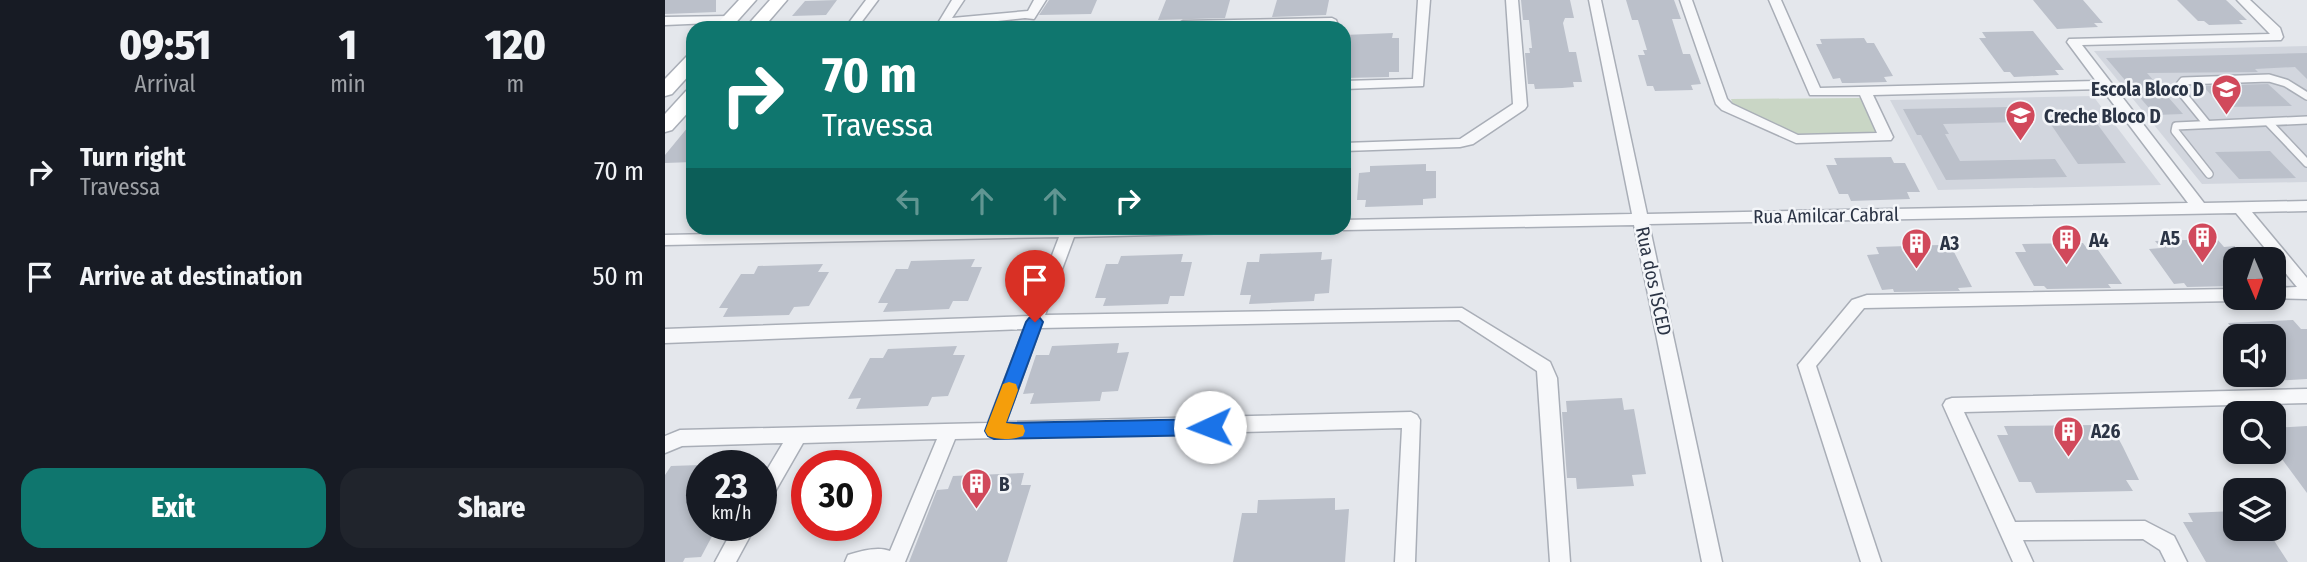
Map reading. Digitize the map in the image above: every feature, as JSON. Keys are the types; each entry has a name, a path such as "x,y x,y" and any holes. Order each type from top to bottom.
{"street":[{"path":"729,21 748,0"},
{"path":"760,21 779,0"},
{"path":"856,21 872,0"},
{"path":"944,21 958,0"},
{"path":"965,21 994,16 1028,14 1030,17 1040,0"},
{"path":"1351,85 1419,83 1424,0"},
{"path":"1351,147 1460,144 1514,113 1520,106 1511,0"},
{"name":"Rua dos ISCED","path":"1595,0 1712,562"},
{"path":"1686,0 1721,101 1727,107 1796,139 1886,137 1864,91"},
{"path":"1775,0 1815,92 2104,85"},
{"path":"2200,208 2073,42 2277,37 2276,31 2243,0"},
{"path":"665,21 686,22"},
{"path":"665,90 686,68"},
{"path":"665,126 686,103"},
{"name":"Rua Amilcar Cabral","path":"1351,225 2307,206"},
{"path":"2240,207 2307,291"},
{"path":"665,240 917,235"},
{"path":"994,431 1067,235"},
{"path":"2286,293 2307,291"},
{"path":"1871,562 1807,365 1858,304 2223,295"},
{"path":"665,337 1035,322 1462,314 1544,367 1548,378 1560,562"},
{"path":"2023,562 1952,405 2307,396"},
{"path":"665,445 680,438 1411,420 1405,562"},
{"path":"895,562 949,432"},
{"path":"777,470 797,436"},
{"path":"2009,531 2145,530 2167,543 2177,562"},
{"path":"725,562 737,541"},
{"path":"855,562 884,558 884,562"}],"lane":[{"path":"2207,124 2181,92 2179,86 2183,81 2269,78 2286,83 2307,96"},
{"path":"2209,174 2175,131 2176,127 2182,124 2307,120"},
{"path":"2269,123 2307,163"}],"shaded area":[{"name":"Escola Bloco D","path":"2307,46 2307,182 2202,184 2094,51"},
{"name":"Creche Bloco D","path":"2093,96 2161,185 1938,190 1890,100"}],"green space":[{"path":"1731,99 1866,100 1881,133 1792,134 1734,107"}],"building":[{"path":"665,0 716,0 716,12 665,14"},
{"path":"837,0 826,15 792,16 805,1"},
{"path":"1049,0 1097,0 1091,14 1039,15"},
{"path":"1166,0 1230,0 1225,18 1158,20"},
{"path":"1277,0 1329,0 1326,15 1272,17"},
{"path":"1521,0 1570,0 1574,18 1565,18 1563,23 1569,52 1576,52 1582,82 1573,82 1574,87 1535,89 1534,84 1528,84 1525,53 1530,53 1529,48 1532,48 1529,20 1523,20"},
{"path":"1626,0 1674,0 1681,19 1672,19 1683,54 1690,54 1701,84 1691,85 1693,90 1655,91 1653,86 1647,86 1638,55 1645,55 1643,50 1647,50 1638,20 1632,20"},
{"path":"2033,0 2083,0 2103,23 2094,23 2098,27 2057,29"},
{"path":"2177,0 2226,0 2247,20 2239,20 2243,24 2209,25 2198,21"},
{"path":"2033,31 2064,70 2055,70 2059,75 2014,77 2010,72 2004,72 1979,38 1986,38 1982,32"},
{"path":"1393,33 1392,38 1399,38 1399,72 1389,72 1389,77 1351,78 1351,35"},
{"path":"1864,38 1867,43 1874,43 1893,76 1884,77 1887,82 1842,83 1840,78 1833,79 1816,44 1822,44 1820,39"},
{"path":"2307,53 2307,79 2295,67 2255,69 2258,72 2147,73 2183,114 2155,115 2106,58"},
{"path":"2268,84 2292,106 2222,107 2203,86"},
{"path":"2010,107 2020,122 1943,124 1949,134 1945,134 1960,161 2055,159 2067,177 1946,180 1903,109"},
{"path":"2098,125 2126,163 2078,164 2052,126"},
{"path":"686,130 686,162 665,163 665,155"},
{"path":"2270,151 2296,178 2239,179 2215,152"},
{"path":"1891,157 1894,163 1905,163 1920,192 1907,192 1910,199 1851,201 1848,194 1839,194 1826,165 1837,165 1834,158"},
{"path":"1426,164 1426,171 1436,171 1436,198 1423,199 1423,205 1365,207 1366,200 1357,200 1359,173 1370,172 1370,166"},
{"name":"A5","path":"2217,239 2224,247 2223,286 2187,287 2184,283 2174,284 2149,249 2161,248 2155,241"},
{"name":"A4","path":"2083,243 2088,250 2098,250 2122,284 2108,284 2111,288 2047,289 2044,286 2034,286 2015,252 2026,252 2022,244"},
{"name":"A3","path":"1939,245 1943,252 1954,252 1972,287 1958,288 1960,291 1882,290 1867,255 1879,254 1876,247"},
{"path":"1322,252 1321,260 1332,259 1329,293 1315,294 1314,301 1249,304 1251,295 1240,295 1247,262 1259,262 1260,254"},
{"path":"1183,254 1181,262 1192,262 1184,296 1170,296 1168,304 1103,306 1106,298 1095,298 1106,264 1118,264 1121,256"},
{"path":"975,259 971,267 982,267 968,301 953,301 949,309 883,312 888,303 878,303 896,269 908,269 911,261"},
{"path":"823,264 818,272 829,272 809,306 794,307 789,315 723,317 728,308 719,308 741,274 754,274 758,266"},
{"path":"2293,320 2301,329 2307,329 2307,379 2286,380 2286,324 2228,323"},
{"path":"1119,343 1117,353 1129,352 1118,391 1102,392 1100,401 1030,404 1034,393 1023,394 1036,355 1049,355 1052,346"},
{"path":"957,346 953,355 965,355 948,396 932,397 928,406 856,409 861,398 848,399 870,358 883,358 888,349"},
{"path":"1622,398 1624,410 1634,409 1646,474 1632,475 1634,486 1577,489 1576,478 1567,478 1562,412 1567,412 1566,401"},
{"name":"A26","path":"2098,425 2103,434 2116,434 2123,447 2139,480 2126,480 2133,491 2036,493 2031,482 2019,482 1997,435 2008,435 2004,426"},
{"path":"2307,426 2307,493 2286,464 2286,427"},
{"path":"671,466 686,466 686,541 710,541 701,557 685,558 683,562 665,562 665,475"},
{"name":"B","path":"1024,473 1021,485 1031,485 1007,562 909,562 937,490 948,489 953,476"},
{"path":"1335,498 1335,510 1349,509 1345,562 1233,562 1242,513 1257,513 1258,500"},
{"path":"2223,512 2223,541 2274,541 2288,562 2206,562 2183,522 2193,522 2188,513"}],"slow traffic":[{"path":"1009,390 994,431 1016,431"}],"place":[{"name":"Escola Bloco D","path":"2227,116"},
{"name":"Creche Bloco D","path":"2021,143"},
{"name":"A5","path":"2203,265"},
{"name":"A4","path":"2066,267"},
{"name":"A3","path":"1917,270"},
{"name":"A26","path":"2068,458"},
{"name":"B","path":"976,511"}],"route":[{"path":"1035,322 994,431 1210,427"}]}
